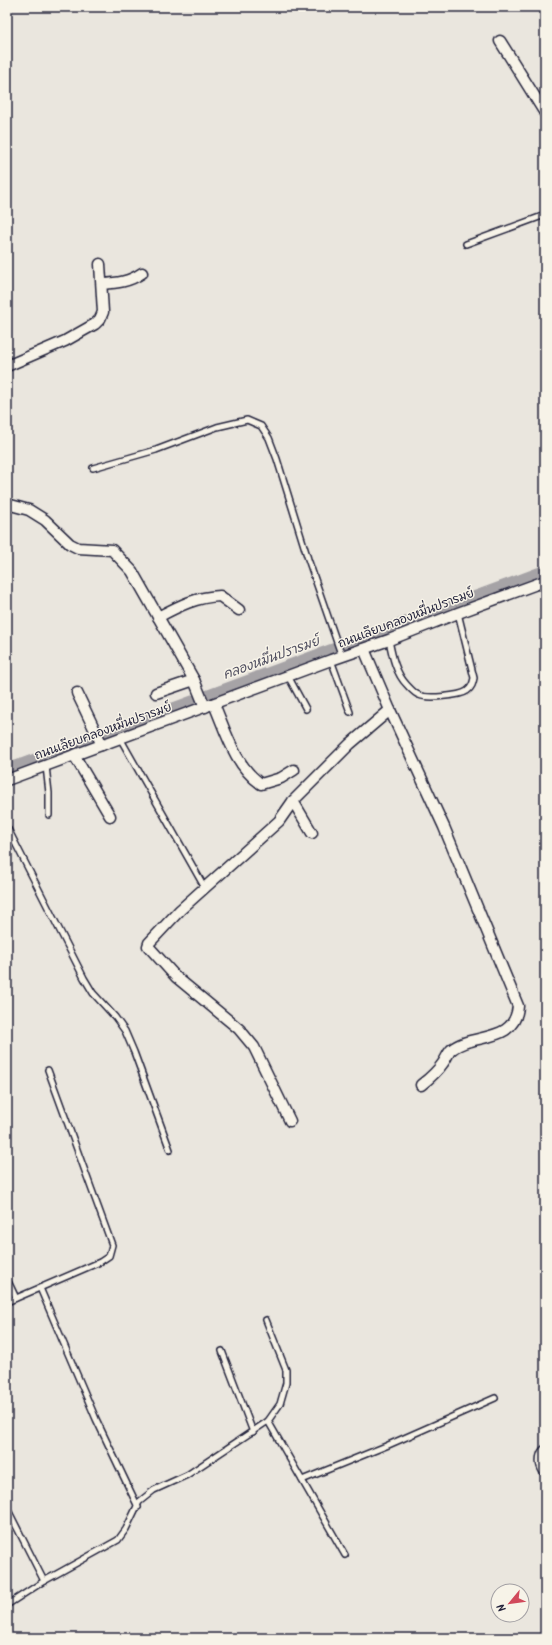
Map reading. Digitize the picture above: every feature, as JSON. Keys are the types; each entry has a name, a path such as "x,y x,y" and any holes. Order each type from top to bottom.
{"street":[{"path":"500,41 545,113"},
{"path":"7,366 65,341 95,324 100,319 103,312 100,264"},
{"path":"102,284 119,283 134,279 142,273"},
{"path":"7,504 29,510 45,520 70,544 78,548 112,550 132,571 235,753 250,776 261,784 282,778 294,770"},
{"name":"ถนนเลียบคลองหมื่นปรารมย์","path":"7,780 74,755 98,737 120,738 208,704 389,640 545,581"},
{"path":"158,617 195,599 207,596 220,596 239,610"},
{"path":"364,649 390,710 444,827 518,1006 517,1016 509,1026 496,1035 472,1040 450,1050 443,1063 422,1085"},
{"path":"156,693 196,683"},
{"path":"77,693 98,737"},
{"path":"290,1121 254,1047 239,1029 176,978 148,946 149,943 180,910 280,821 293,801 350,744 390,710"},
{"path":"74,755 110,816"},
{"path":"293,801 312,833"},
{"path":"545,1451 542,1465 545,1471"}],"lane":[{"path":"466,244 545,216"},
{"path":"93,468 156,450 218,427 247,420 261,426 269,438 308,559 342,656"},
{"path":"389,640 392,659 399,673 406,685 419,695 433,697 466,692 472,686 474,678 458,613"},
{"path":"331,660 350,712"},
{"path":"288,676 306,709"},
{"path":"120,738 205,888"},
{"path":"46,766 49,793 49,815"},
{"path":"7,827 84,978 93,993 115,1017 125,1031 170,1150"},
{"path":"7,1302 100,1262 109,1256 112,1245 48,1070"},
{"path":"7,1279 16,1298"},
{"path":"40,1288 96,1419 138,1507"},
{"path":"7,1605 118,1540 138,1507 139,1502 154,1490 188,1475 268,1421 280,1404 286,1383 286,1370 266,1320"},
{"path":"222,1351 253,1432"},
{"path":"302,1480 386,1446 495,1398"},
{"path":"268,1421 345,1555"},
{"path":"7,1508 44,1582"}],"waterway":[{"name":"คลองหมื่นปรารมย์","path":"7,770 545,571"}]}
